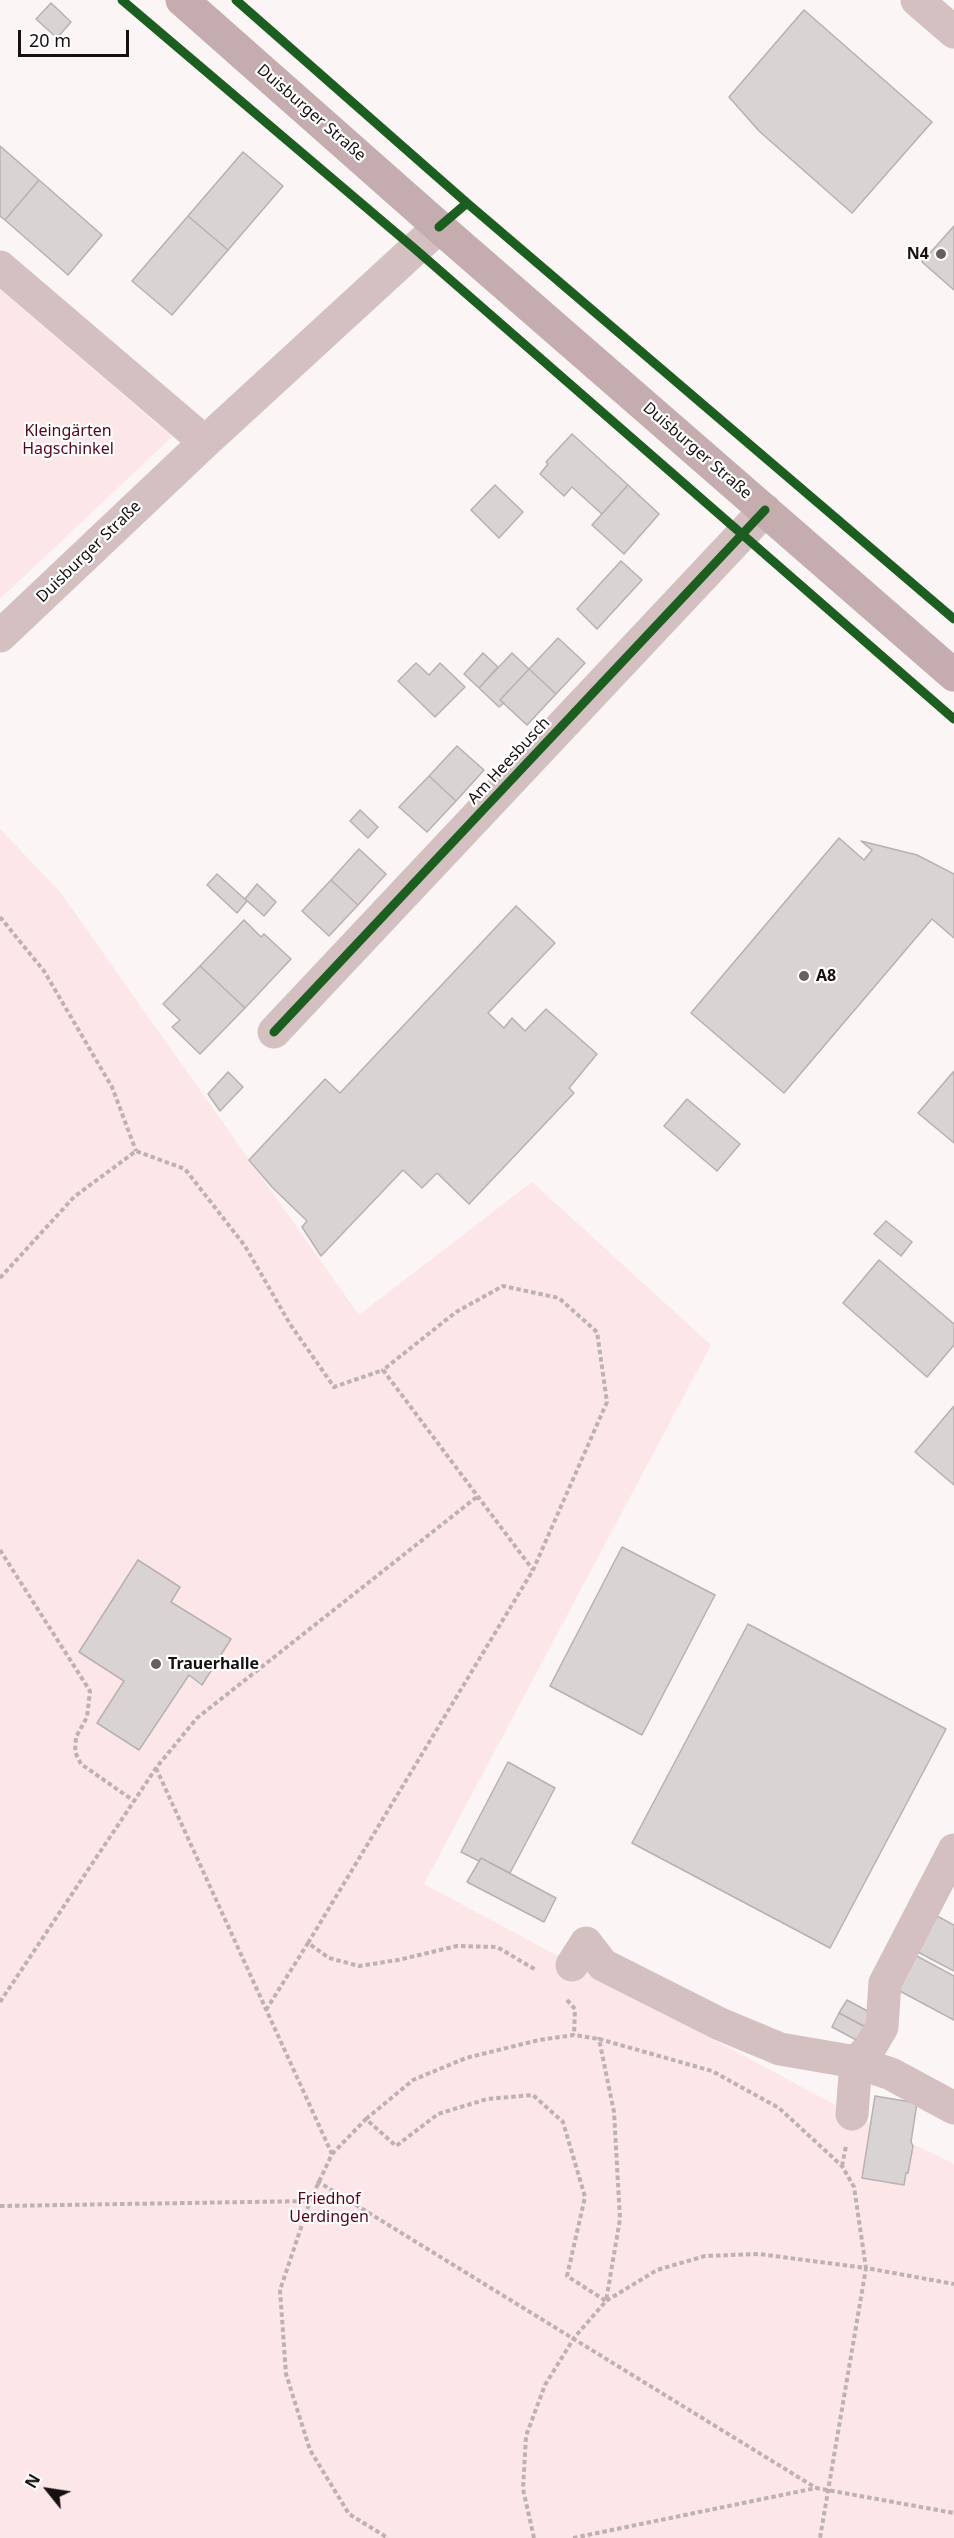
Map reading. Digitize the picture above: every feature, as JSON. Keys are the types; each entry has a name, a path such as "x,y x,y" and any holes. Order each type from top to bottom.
{"main road":[{"name":"Duisburger Straße","path":"183,0 439,227 954,675"}],"street":[{"path":"917,0 954,32"},
{"name":"Duisburger Straße","path":"0,636 205,442 439,227"},
{"path":"0,267 205,442"},
{"name":"Am Heesbusch","path":"274,1032 765,510"},
{"path":"852,2114 856,2061 869,2049 882,2027 885,1983 954,1850"},
{"path":"568,1980 586,1943 603,1965 720,2024 780,2049 856,2061 891,2074 954,2108"}],"path":[{"path":"0,917 44,971 111,1087 136,1151 185,1169 245,1246 290,1324 334,1387 382,1370 456,1312 503,1286 559,1298 597,1332 607,1402 533,1570 266,2010"},
{"path":"0,1278 74,1197 136,1151"},
{"path":"382,1370 533,1570"},
{"path":"0,2002 156,1768 197,1718 478,1496"},
{"path":"0,1550 90,1691 87,1717 76,1737 75,1752 81,1764 134,1801"},
{"path":"156,1768 332,2154"},
{"path":"308,1943 329,1958 359,1966 398,1960 457,1946 497,1947 540,1972"},
{"path":"568,1980 574,2009 574,2035"},
{"path":"388,2538 349,2514 309,2450 286,2374 280,2290 317,2181 332,2154 366,2119 413,2080 466,2058 539,2040 574,2035 599,2039 712,2071 779,2108 842,2166 854,2187 867,2268 820,2538"},
{"path":"599,2039 614,2112 620,2219 606,2301"},
{"path":"366,2119 396,2146 438,2114 487,2099 533,2095 563,2122 585,2197 567,2276 606,2301"},
{"path":"317,2181 816,2487 954,2513"},
{"path":"0,2206 310,2201"},
{"path":"534,2538 523,2489 526,2436 545,2385 574,2338 606,2301 657,2270 705,2256 759,2254 867,2268 954,2284"},
{"path":"573,2538 816,2487"}],"green space":[{"name":"Kleingärten Hagschinkel","path":"0,289 172,437 0,599"},
{"name":"Friedhof Uerdingen","path":"0,829 60,892 359,1315 532,1182 711,1345 424,1884 852,2114 954,2164 954,2538 0,2538"}],"building":[{"path":"51,3 71,22 57,38 36,19"},
{"path":"804,10 932,122 852,213 759,131 729,97"},
{"path":"0,146 39,180 5,220 0,216"},
{"path":"243,152 283,186 228,250 188,216"},
{"path":"39,180 102,235 68,275 5,220"},
{"path":"188,216 228,250 172,315 132,281"},
{"name":"N4","path":"954,226 954,290 922,262"},
{"path":"572,434 628,485 602,514 572,487 564,496 540,474 548,464 546,462"},
{"path":"495,485 523,512 499,538 471,510"},
{"path":"628,485 659,514 624,554 592,525"},
{"path":"621,561 642,580 597,629 577,609"},
{"path":"558,638 585,663 556,694 529,669"},
{"path":"483,653 498,667 479,688 464,674"},
{"path":"512,653 529,669 500,700 504,703 499,707 479,688"},
{"path":"416,663 429,675 440,663 465,687 435,717 398,681"},
{"path":"529,669 556,694 527,725 500,700"},
{"path":"457,746 484,770 456,801 429,776"},
{"path":"429,776 456,801 427,832 399,807"},
{"path":"360,810 378,827 368,838 350,821"},
{"name":"A8","path":"839,838 864,860 872,850 861,841 917,855 954,874 954,938 932,919 784,1093 691,1013"},
{"path":"359,849 386,874 358,905 331,880"},
{"path":"217,874 247,901 237,913 207,885"},
{"path":"331,880 358,905 329,936 302,911"},
{"path":"257,884 276,902 264,916 245,899"},
{"path":"516,906 555,943 488,1013 504,1028 512,1018 525,1031 546,1009 597,1054 569,1088 574,1093 469,1204 437,1173 422,1188 403,1170 321,1256 302,1227 307,1221 272,1187 249,1160 325,1079 340,1093"},
{"path":"244,920 261,937 264,934 291,959 245,1008 200,966"},
{"path":"200,966 245,1008 200,1054 172,1027 180,1020 163,1004"},
{"path":"954,1071 954,1143 918,1113"},
{"path":"228,1072 243,1087 220,1111 208,1094"},
{"path":"687,1099 740,1144 717,1171 664,1126"},
{"path":"886,1221 912,1242 901,1256 874,1234"},
{"path":"879,1260 954,1324 954,1345 927,1377 843,1303"},
{"path":"954,1406 954,1485 915,1452"},
{"path":"622,1547 715,1595 642,1735 550,1686"},
{"name":"Trauerhalle","path":"138,1560 180,1587 171,1602 231,1639 202,1685 189,1675 139,1750 97,1723 124,1681 79,1652"},
{"path":"748,1624 946,1729 830,1948 632,1843"},
{"path":"508,1762 555,1788 510,1873 481,1858 479,1861 461,1852"},
{"path":"481,1858 556,1898 544,1922 467,1882"},
{"path":"935,1915 954,1925 954,1971 916,1951"},
{"path":"915,1955 954,1976 954,2020 896,1989"},
{"path":"847,2000 873,2014 865,2027 839,2013"},
{"path":"839,2013 868,2028 860,2042 832,2027"},
{"path":"875,2096 917,2103 911,2142 913,2146 904,2185 862,2178"}],"cycle path":[{"path":"122,0 415,249 954,719"},
{"path":"236,0 467,203 439,227"},
{"path":"467,203 954,619"},
{"path":"274,1032 765,510"}],"place":[{"name":"N4","path":"941,254"},
{"name":"A8","path":"804,976"},
{"name":"Trauerhalle","path":"156,1664"}]}
